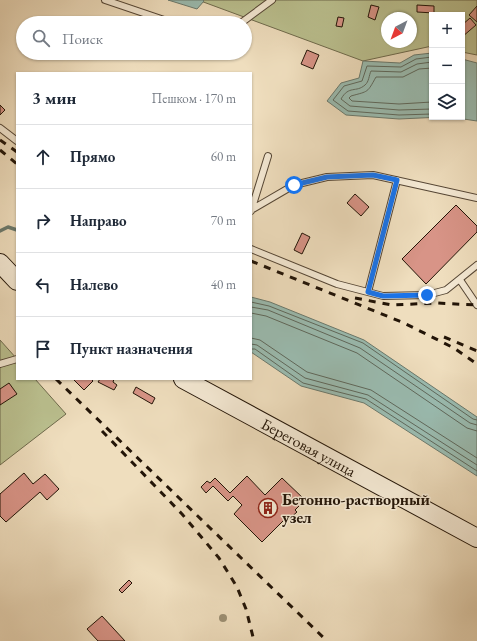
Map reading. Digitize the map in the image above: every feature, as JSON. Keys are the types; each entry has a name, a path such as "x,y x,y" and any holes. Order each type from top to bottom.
{"street":[{"path":"0,263 16,280"},
{"name":"Береговая улица","path":"185,380 477,538"}],"lane":[{"path":"105,0 152,16"},
{"path":"250,16 272,0"},
{"path":"0,128 16,140"},
{"path":"252,208 268,156"},
{"path":"252,210 294,185 327,177 373,175 477,198"},
{"path":"368,292 397,180"},
{"path":"252,249 337,284 383,296 427,295 446,290 477,265"},
{"path":"460,280 477,305"},
{"path":"0,364 16,359"}],"green space":[{"path":"198,0 477,0 477,55 465,53 465,12 429,12 429,47 363,61 252,20 252,16 241,16"},
{"path":"0,340 16,358 16,380 36,380 66,414 0,465"}],"water":[{"path":"168,0 203,0 204,1 197,9"},
{"path":"429,53 429,118 399,119 346,115 327,101 341,83 359,78 363,61 400,63 414,55"},
{"path":"465,60 477,63 477,121 465,119"},
{"path":"252,297 270,302 364,340 477,417 477,476 364,403 301,386 252,353"}],"building":[{"path":"371,5 379,7 375,20 368,17"},
{"path":"417,5 434,6 434,12 417,12"},
{"path":"477,6 477,22 469,15"},
{"path":"338,17 344,18 342,27 336,26"},
{"path":"470,18 476,25 465,34 465,22"},
{"path":"307,50 319,55 313,69 301,64"},
{"path":"0,105 5,110 0,115"},
{"path":"355,194 369,207 361,216 347,203"},
{"path":"456,205 477,226 477,232 426,284 402,259"},
{"path":"302,233 310,237 302,254 294,250"},
{"path":"74,380 92,380 93,381 84,390"},
{"path":"99,380 114,380 113,382 117,385 114,390 98,382"},
{"path":"9,383 17,394 0,405 0,389"},
{"path":"136,387 155,398 152,404 133,393"},
{"path":"24,473 33,484 45,474 59,489 47,500 40,492 6,522 0,516 0,494"},
{"name":"Бетонно-растворный узел","path":"247,476 265,495 282,478 305,500 295,510 297,512 289,519 287,517 262,542 234,514 242,505 233,496 228,501 213,486 206,493 201,487 207,481 210,483 215,478 230,493"},
{"path":"129,580 132,583 122,593 119,590"},
{"path":"102,616 125,641 98,641 87,629"}],"waterway":[{"path":"0,231 8,227 16,230"}],"railway":[{"path":"0,140 16,151"},
{"path":"0,150 16,163"},
{"path":"252,261 404,323 454,348 477,364"},
{"path":"355,298 392,305 436,303 477,305"},
{"path":"444,337 477,351"},
{"path":"57,380 327,641"},
{"path":"102,431 182,514 219,558 237,587 246,609 254,641"}],"place":[{"name":"Бетонно-растворный узел","path":"268,508"}],"route":[{"path":"294,185 327,177 373,175 397,180 368,292 383,296 427,295"}]}
